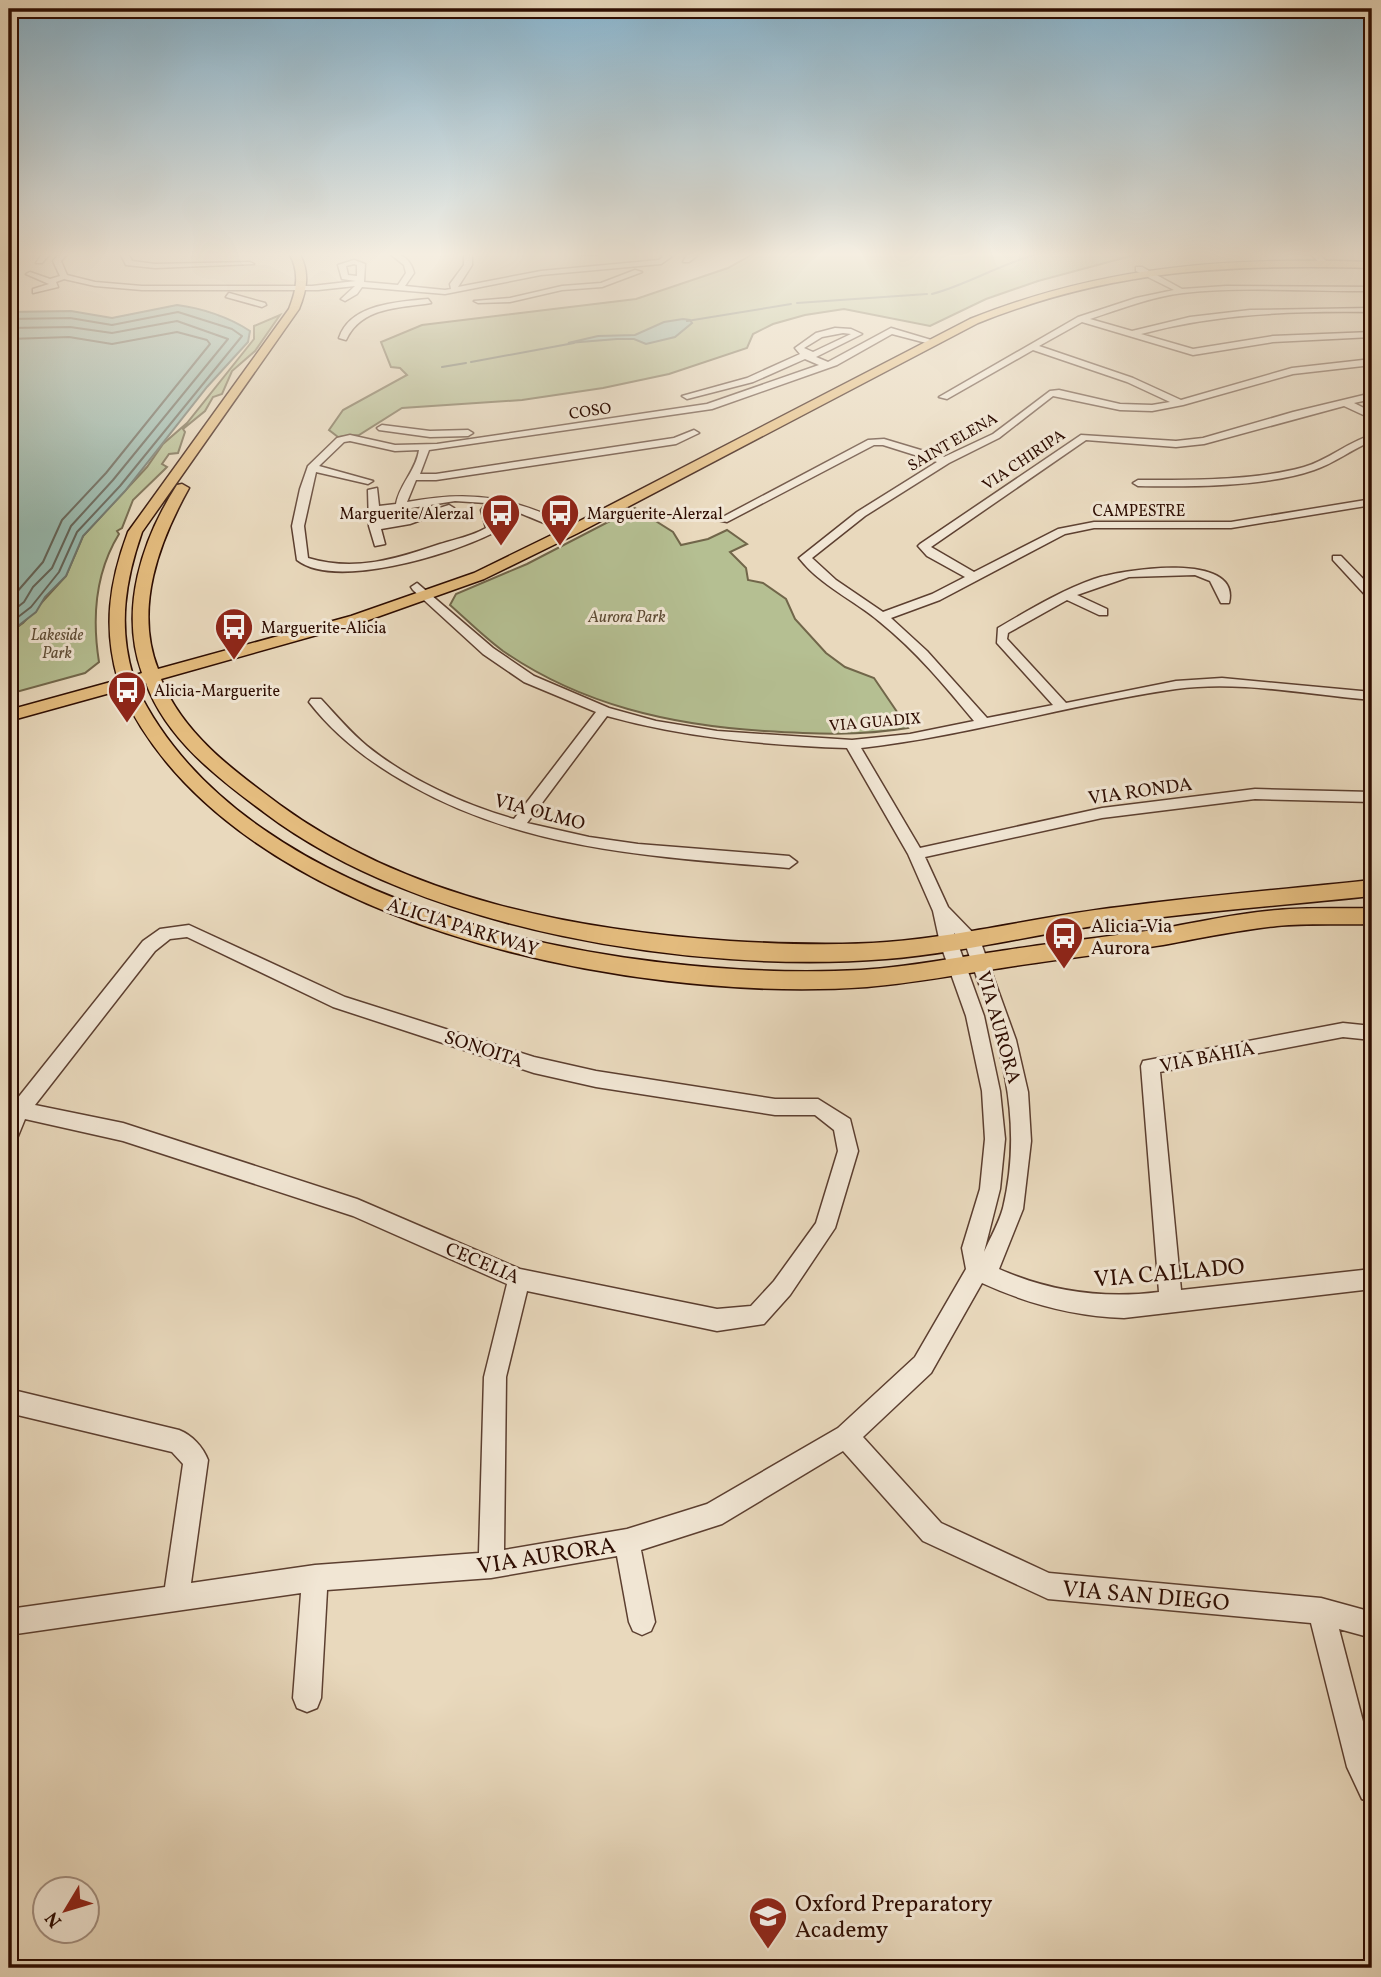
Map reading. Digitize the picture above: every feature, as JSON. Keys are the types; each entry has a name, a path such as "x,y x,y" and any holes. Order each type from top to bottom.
{"main road":[{"name":"ALICIA PARKWAY","path":"270,345 135,532 121,566 114,600 115,642 139,710 172,758 223,810 285,853 357,891 415,914 530,948 673,972 850,979 1150,938 1270,918 1372,916"},
{"name":"ALICIA PARKWAY","path":"274,363 284,345"},
{"path":"9,716 352,609 421,592 492,570 567,527 918,345"},
{"name":"ALICIA PARKWAY","path":"230,424 181,489 152,544 140,594 142,629 156,689 175,722 197,747 266,804 307,833 418,887 475,907 602,936 705,948 806,953 925,947 1114,915 1372,888"},
{"path":"9,704 126,678"}],"street":[{"path":"802,345 799,348 806,355 827,365"},
{"path":"687,396 750,380 806,355 815,355 837,345"},
{"name":"COSO","path":"382,428 459,439 671,414 709,407 766,387 827,365 864,345"},
{"path":"944,397 1035,345"},
{"path":"1170,345 1193,352 1234,345"},
{"path":"1032,347 1140,384 1180,404"},
{"name":"SAINT ELENA","path":"882,617 816,571 805,558 861,514 945,461 996,436 1050,394 1059,393 1120,407 1152,408 1180,404 1292,371 1372,362"},
{"path":"750,380 766,387"},
{"name":"VIA CHIRIPA","path":"974,577 931,554 924,546 1084,437 1176,444 1204,441 1372,396"},
{"path":"1346,402 1372,416"},
{"name":"COSO","path":"312,468 341,440 350,438 395,448 424,448 459,439 663,405 671,414"},
{"path":"412,477 436,477 676,441 694,433"},
{"path":"1138,483 1176,484 1302,470 1372,438"},
{"path":"723,520 873,442 897,445 945,461"},
{"path":"401,505 402,494 422,460 424,448"},
{"path":"379,544 374,526 370,486 312,468 298,526 303,560 336,569 365,569 400,562 492,529 486,510 494,500"},
{"path":"374,510 453,498 494,500 520,507 567,527"},
{"name":"CAMPESTRE","path":"882,617 936,597 1062,531 1084,527 1231,525 1372,502"},
{"path":"374,526 406,522 449,508"},
{"path":"1337,558 1372,595"},
{"path":"1063,708 1001,640 1002,631 1104,579 1127,573 1195,571 1211,575 1223,586 1226,600"},
{"name":"VIA GUADIX","path":"421,592 488,651 529,679 604,711 656,725 717,735 852,744 910,738 1176,685 1222,682 1372,696"},
{"path":"1068,596 1103,612"},
{"path":"882,617 926,655 982,723"},
{"name":"VIA OLMO","path":"316,702 365,751 468,811 578,842 663,853 789,862"},
{"path":"517,826 604,711"},
{"name":"VIA AURORA","path":"852,744 916,854 941,911 948,943 975,1016 991,1091 995,1139 990,1189 973,1248 977,1270"},
{"name":"VIA RONDA","path":"916,854 1102,813 1255,794 1372,797"},
{"name":"VIA AURORA","path":"9,1622 315,1578 491,1565 627,1542 713,1515 846,1436 923,1365 977,1270 991,1262 1013,1209 1021,1141 1019,1092 1007,1040 972,940 941,911"},
{"name":"SONOITA","path":"20,1110 149,946 166,933 189,931 339,1002 534,1065 596,1079 775,1107 818,1107"},
{"name":"VIA BAHIA","path":"1171,1301 1150,1066 1343,1030 1372,1033"},
{"name":"CECELIA","path":"20,1110 123,1132 357,1208 519,1279 717,1320 756,1316 782,1288 825,1228 848,1151 843,1125 818,1107"},
{"path":"9,1135 20,1110"},
{"name":"VIA CALLADO","path":"977,1270 1030,1294 1090,1306 1124,1307 1372,1279"},
{"path":"491,1565 495,1377 519,1279"},
{"path":"9,1401 179,1441 196,1460 176,1597"},
{"name":"VIA SAN DIEGO","path":"846,1436 932,1532 1048,1586 1321,1611 1372,1625"},
{"path":"627,1542 642,1622"},
{"path":"307,1698 315,1578"},
{"path":"1321,1611 1361,1767 1372,1788"}],"green space":[{"name":"Lakeside Park","path":"249,345 259,345 232,371 222,394 213,397 205,411 183,429 185,432 178,453 169,454 162,464 167,467 133,500 122,528 117,531 119,534 105,564 97,596 99,662 85,673 9,694 9,633 23,623 66,576 83,536 147,467 163,444 187,423"},
{"path":"382,345 748,345 747,348 669,374 603,388 522,400 402,408 359,435 338,437 329,430 343,410 407,375 400,368 391,367"},
{"name":"Aurora Park","path":"635,508 673,532 681,545 708,539 727,530 747,544 730,552 746,568 748,580 763,583 786,599 795,619 826,653 845,667 874,678 908,728 854,733 764,731 695,724 628,709 595,698 533,670 496,646 450,605 456,594 527,564"}],"water":[{"path":"9,345 245,345 207,387 125,491 83,536 66,576 45,597 36,612 9,633"}],"waterway":[{"path":"471,362 562,345"},
{"path":"442,367 466,363"}],"place":[{"name":"Marguerite/Alerzal","path":"501,547"},
{"name":"Marguerite-Alerzal","path":"560,547"},
{"name":"Marguerite-Alicia","path":"234,661"},
{"name":"Alicia-Marguerite","path":"127,724"},
{"name":"Alicia-Via Aurora","path":"1064,970"},
{"name":"Oxford Preparatory Academy","path":"768,1950"}]}
